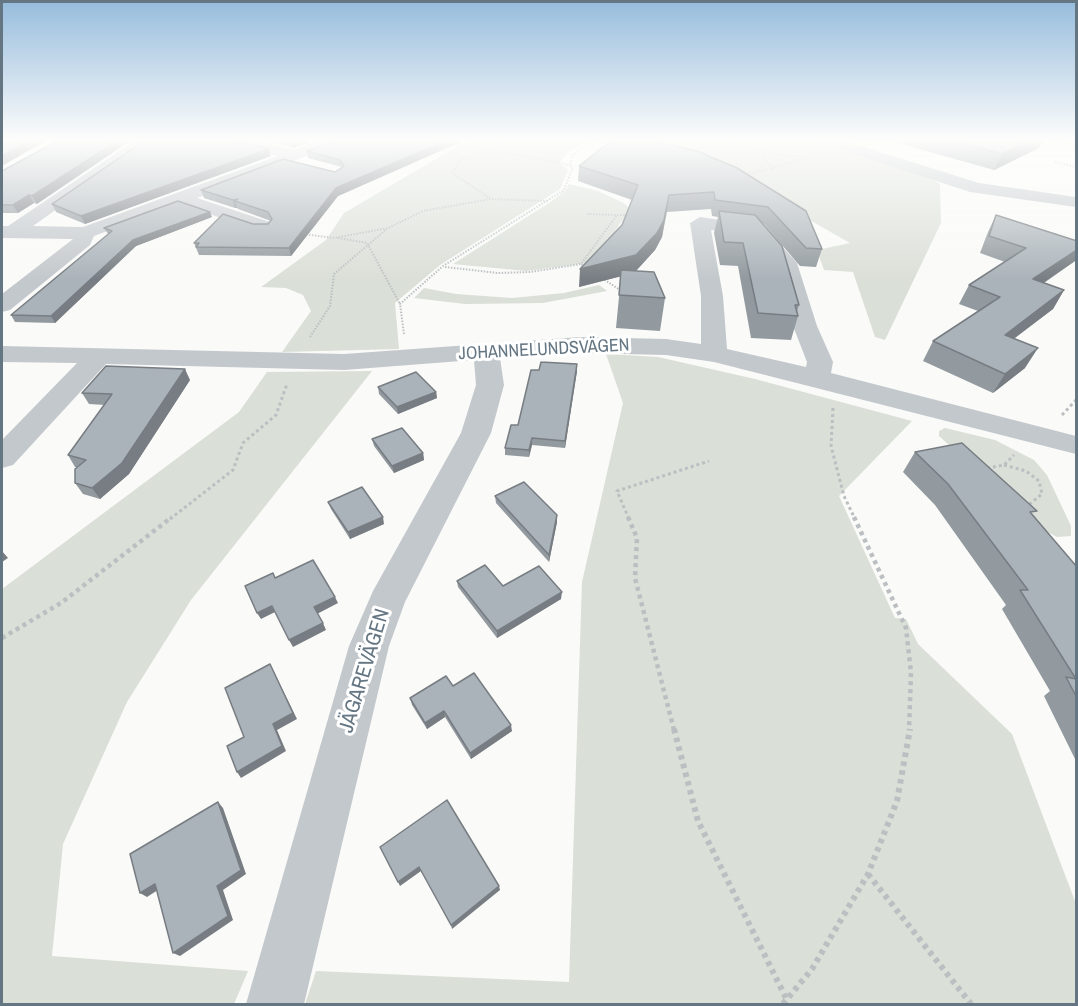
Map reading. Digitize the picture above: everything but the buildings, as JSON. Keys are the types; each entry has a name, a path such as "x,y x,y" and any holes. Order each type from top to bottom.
{"street":[{"path":"7,232 76,186"},
{"path":"7,232 85,233 212,186"},
{"path":"969,186 1077,202"},
{"path":"180,198 263,226"},
{"path":"714,354 712,296 700,223 757,230 789,268 805,326 826,381"},
{"path":"2,305 83,241 85,233"},
{"name":"JOHANNELUNDSVÄGEN","path":"2,354 295,362 407,358 621,344 714,354 1076,446"},
{"name":"JÄGAREVÄGEN","path":"275,1005 369,646 386,602 476,433 490,385 486,352"},
{"path":"2,458 98,357"}],"path":[{"path":"472,186 492,199"},
{"path":"400,304 443,266 549,201 564,190 566,186"},
{"path":"2,638 61,603 233,470 243,443 276,415 295,362 330,306 334,274 368,243 388,228 423,212 492,199 549,201"},
{"path":"587,214 638,215"},
{"path":"581,264 617,215"},
{"path":"263,226 368,243"},
{"path":"334,238 388,228"},
{"path":"368,243 400,304 407,358"},
{"path":"443,266 498,273 530,272 581,264 590,270"},
{"path":"599,276 626,294"},
{"path":"709,462 617,490 637,538 635,578 698,821 785,1002 812,969 868,874 897,801 910,727 912,674 906,628 842,486 831,446 826,381"},
{"path":"1004,465 1019,450 1028,454 1034,434"},
{"path":"982,469 1004,465 1026,471 1039,481 1042,494 1034,503 1017,512"},
{"path":"868,874 972,1005"}],"shaded area":[{"path":"390,186 561,186 560,189 440,265 395,303 399,349 282,352 311,311 303,295 286,288 261,287 326,240 344,213"},
{"path":"568,186 577,186 598,191 624,203 634,213 627,213 595,262 526,271 453,264 552,201"},
{"path":"750,186 940,186 941,223 885,340 875,337 853,272 824,270 817,250 850,243"},
{"path":"599,285 607,291 543,303 465,304 414,298 424,288 456,294 512,298 564,293"},
{"path":"606,354 658,357 755,379 912,421 839,496 895,618 906,619 918,644 1012,734 1076,904 1076,1004 305,1004 316,971 569,982 582,582 623,403"},
{"path":"372,371 191,600 127,702 63,844 52,956 248,971 234,1004 2,1004 2,589 239,412 267,372"},
{"path":"945,428 995,440 1034,460 1047,475 1071,526 1071,536 1057,537 1042,529 939,436 939,431"}]}
